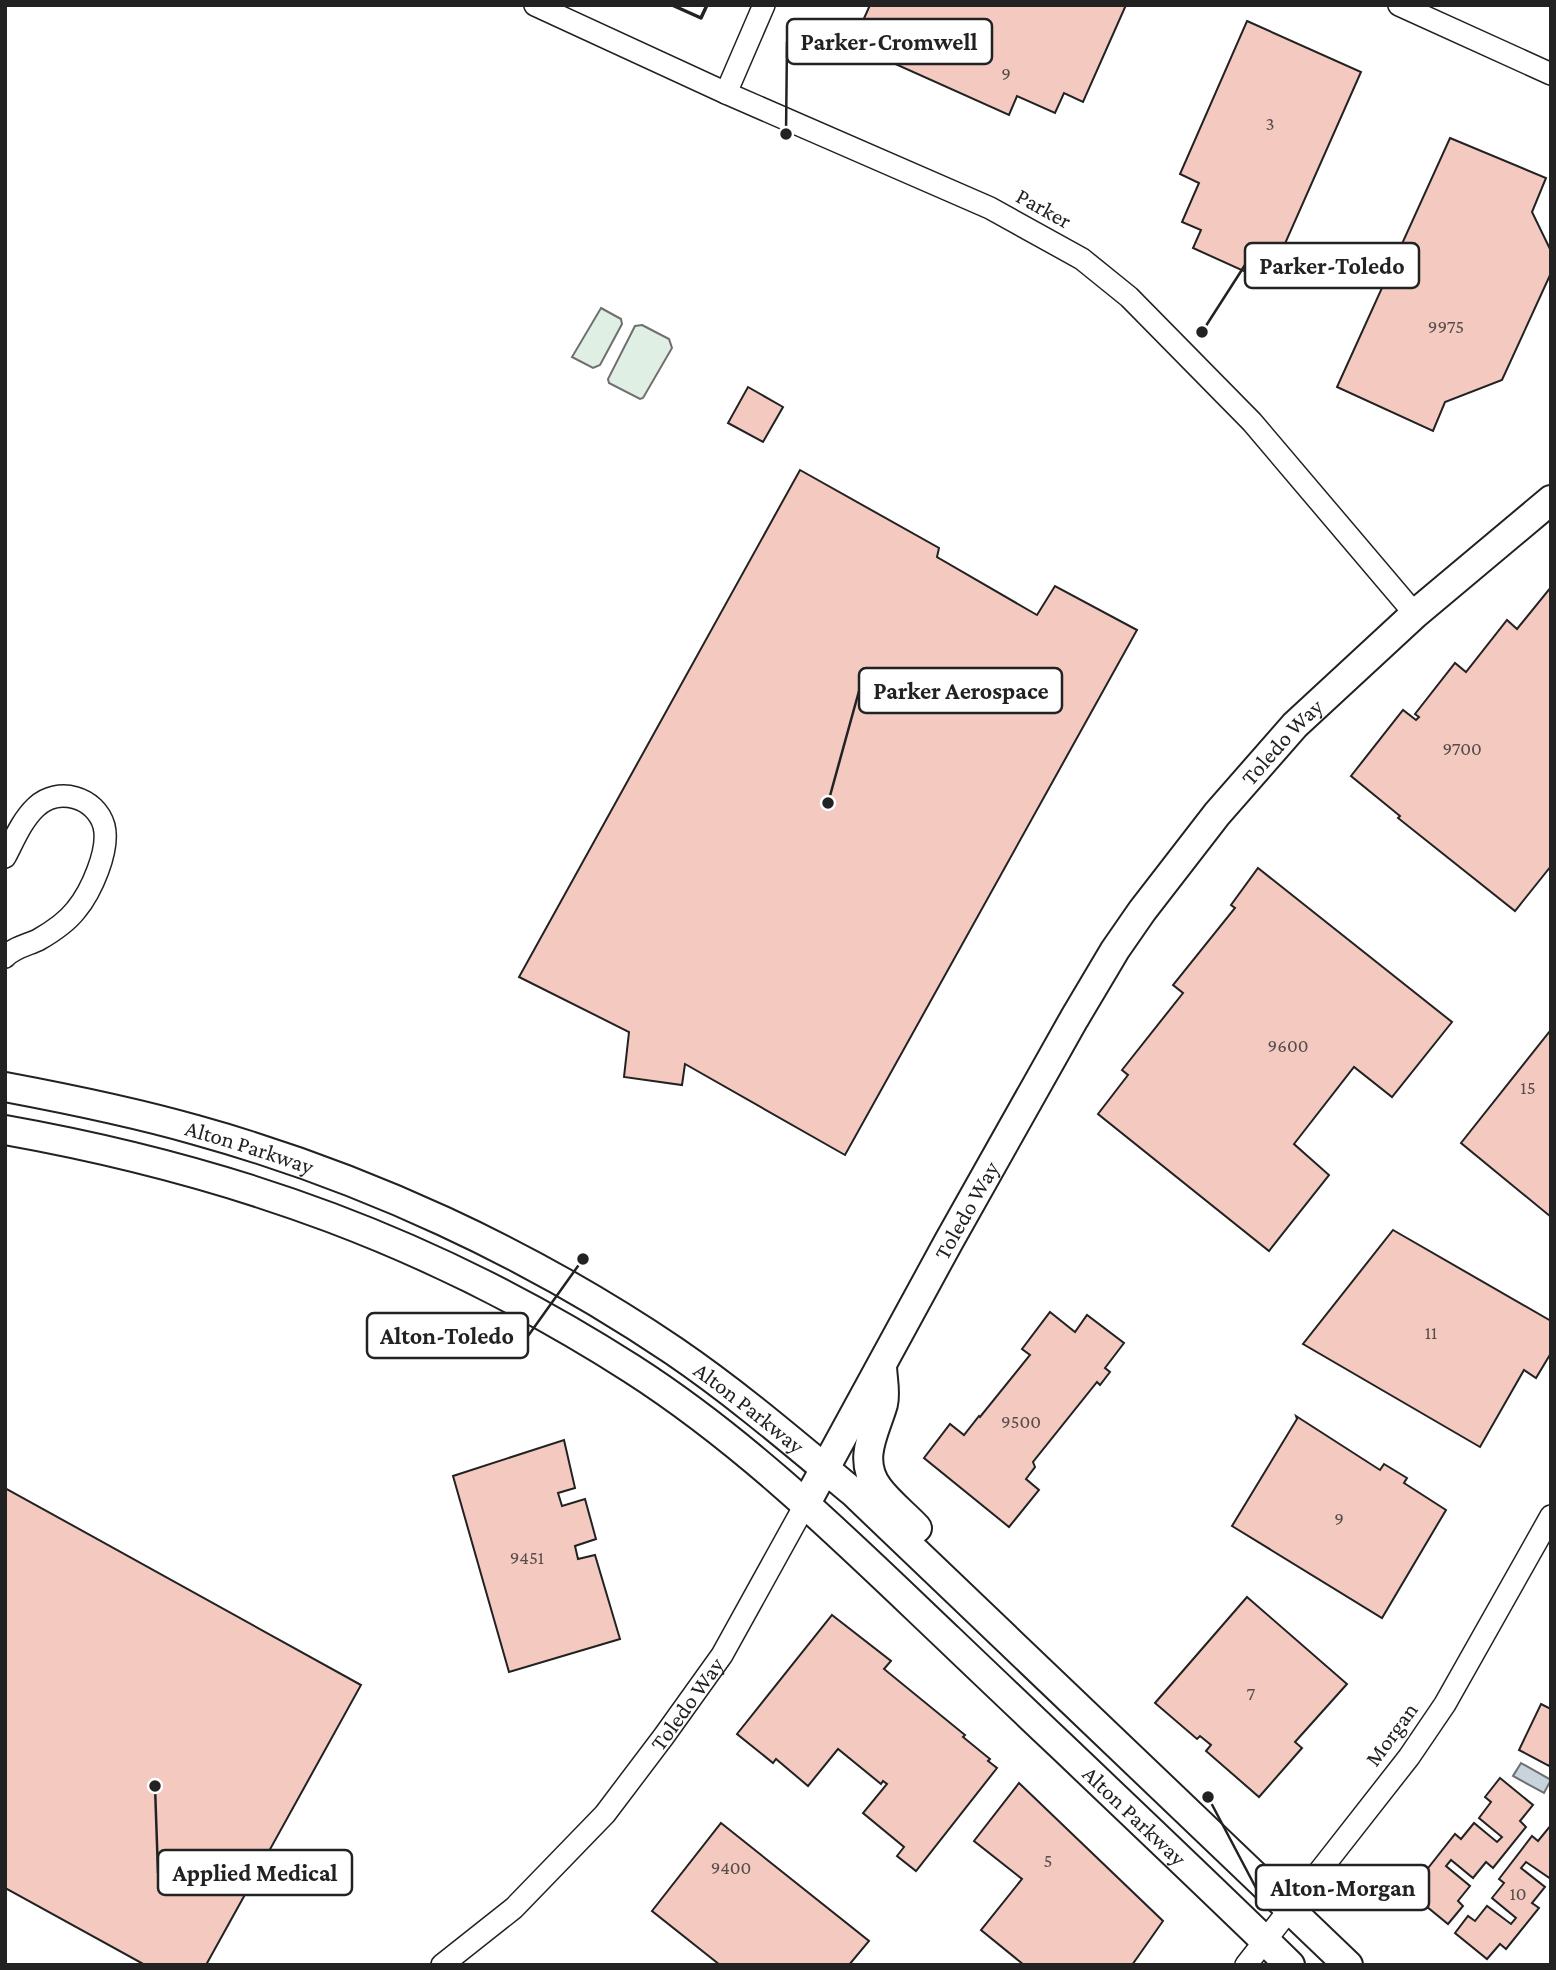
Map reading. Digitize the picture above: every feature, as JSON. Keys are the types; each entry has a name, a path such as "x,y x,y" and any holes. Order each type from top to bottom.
{"main road":[{"name":"Toledo Way","path":"805,1505 1074,1019 1142,911 1217,814 1295,725 1415,614 1551,500"},
{"name":"Alton Parkway","path":"5,1087 110,1107 219,1136 369,1189 439,1219 554,1277 606,1308 726,1388 853,1492 1348,1965"},
{"name":"Alton Parkway","path":"5,1130 111,1150 194,1171 285,1200 409,1248 542,1315 635,1371 721,1435 805,1505 1290,1965"},
{"path":"882,1363 883,1401 868,1448 869,1466 877,1487 961,1573 972,1605"}],"street":[{"name":"Parker","path":"535,5 726,93 990,208 1082,259 1129,297 1252,422 1415,614"},
{"path":"726,93 764,5"},
{"path":"1399,5 1551,74"},
{"path":"5,857 27,817 50,796 67,794 94,808 104,825 105,842 96,874 76,910 60,926 5,957"},
{"name":"Toledo Way","path":"442,1965 514,1908 605,1814 722,1655 805,1505"},
{"name":"Morgan","path":"1246,1965 1409,1757 1446,1704 1551,1516"}],"green space":[{"path":"601,308 621,319 622,324 600,365 593,368 572,357"},
{"path":"642,325 669,339 672,348 640,399 609,383 608,379 635,326"}],"shaded area":[{"path":"1521,1763 1551,1780 1544,1793 1513,1776"}],"building":[{"path":"870,5 1126,5 1083,102 1064,93 1055,113 1017,96 1009,115 873,54 882,34 861,25"},
{"path":"1247,21 1361,72 1268,282 1193,248 1201,230 1182,222 1199,183 1180,174"},
{"path":"1450,138 1546,178 1532,212 1551,251 1551,273 1502,380 1445,402 1433,431 1337,387"},
{"path":"748,387 783,407 763,442 728,423"},
{"path":"800,470 939,548 937,557 1037,615 1055,586 1137,630 845,1155 685,1064 682,1085 624,1077 629,1032 519,977"},
{"path":"1551,587 1551,866 1515,911 1398,818 1400,816 1351,776 1403,710 1416,720 1419,717 1415,714 1455,663 1466,672 1507,620 1517,629"},
{"path":"1258,868 1452,1022 1392,1097 1354,1067 1294,1144 1329,1175 1269,1251 1098,1114 1128,1075 1122,1070 1183,993 1173,985 1235,908 1231,905"},
{"path":"1551,1031 1551,1217 1461,1143"},
{"path":"1393,1230 1551,1321 1551,1353 1536,1378 1524,1370 1480,1447 1303,1344"},
{"path":"1050,1312 1075,1332 1087,1315 1124,1343 1105,1368 1110,1372 1100,1385 1097,1382 1033,1462 1035,1467 1026,1479 1039,1490 1009,1527 924,1458 950,1424 964,1435 980,1417 1030,1355 1022,1349"},
{"path":"1296,1416 1380,1470 1384,1464 1407,1478 1404,1483 1446,1510 1382,1618 1232,1526 1297,1419"},
{"path":"564,1440 575,1488 558,1493 562,1506 585,1499 596,1539 575,1546 578,1559 595,1555 620,1639 509,1672 453,1476"},
{"path":"5,1488 361,1685 206,1965 145,1965 5,1888"},
{"path":"1247,1597 1347,1684 1295,1742 1302,1748 1259,1797 1206,1751 1211,1745 1200,1736 1197,1739 1155,1703"},
{"path":"832,1615 891,1661 884,1669 965,1735 963,1737 997,1768 916,1871 897,1856 904,1847 863,1813 887,1784 883,1781 881,1784 838,1749 808,1786 776,1759 773,1763 737,1734"},
{"path":"1541,1704 1551,1709 1549,1766 1519,1750"},
{"path":"1500,1778 1533,1805 1520,1821 1526,1827 1493,1868 1486,1862 1473,1878 1451,1860 1446,1866 1470,1886 1458,1901 1463,1906 1448,1924 1415,1897 1427,1882 1421,1877 1455,1834 1461,1839 1474,1823 1497,1842 1502,1837 1479,1818 1491,1802 1485,1797"},
{"path":"1019,1783 1163,1921 1132,1965 1024,1965 981,1930 1022,1879 974,1841"},
{"path":"721,1823 869,1941 849,1965 720,1965 652,1911"},
{"path":"1551,1825 1551,1879 1526,1862 1521,1868 1545,1887 1532,1903 1539,1908 1506,1949 1500,1944 1487,1959 1455,1933 1468,1916 1475,1921 1487,1906 1511,1924 1516,1918 1492,1898 1504,1883 1499,1879 1532,1836 1538,1841"}],"wall":[{"path":"672,5 701,18 707,5"}],"place":[{"name":"Parker-Cromwell","path":"786,134"},
{"name":"Parker-Toledo","path":"1202,332"},
{"name":"Parker Aerospace","path":"828,803"},
{"name":"Alton-Toledo","path":"583,1259"},
{"name":"Applied Medical","path":"155,1786"},
{"name":"Alton-Morgan","path":"1208,1797"}]}
